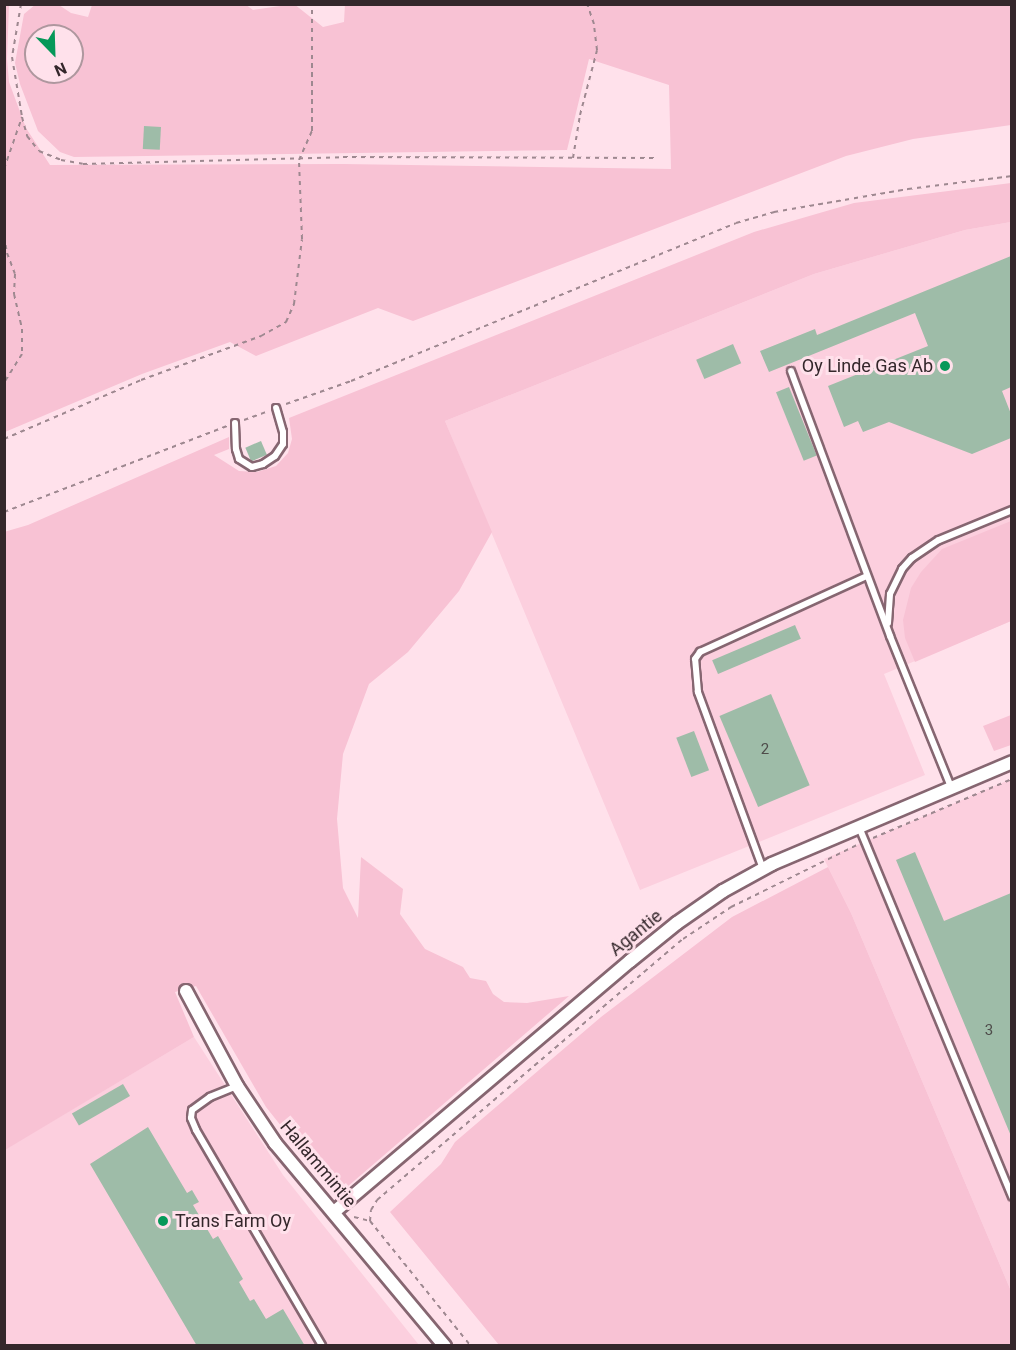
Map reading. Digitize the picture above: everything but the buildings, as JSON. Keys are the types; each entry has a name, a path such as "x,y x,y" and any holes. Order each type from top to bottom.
{"street":[{"name":"Agantie","path":"334,1212 676,923 723,891 763,869 1011,762"},
{"name":"Hallammintie","path":"186,991 237,1086 275,1143 445,1346"}],"lane":[{"path":"791,371 890,636 951,787"},
{"path":"236,423 236,449 239,459 252,467 263,464 275,456 283,444 283,432 276,408"},
{"path":"890,636 887,609 890,594 902,569 912,558 939,540 1011,510"},
{"path":"763,869 698,692 695,659 700,652 867,576"},
{"path":"859,827 1011,1197"},
{"path":"237,1086 210,1097 192,1110 191,1118 322,1346"}],"path":[{"path":"21,4 12,57 27,136 39,151 72,163 299,159 656,158"},
{"path":"4,439 141,380 261,336 286,322 294,304 302,239 299,159 312,130 312,4"},
{"path":"573,158 580,115 597,50 594,24 587,4"},
{"path":"4,169 22,117"},
{"path":"4,512 351,381 736,223 774,212 908,189 1011,177"},
{"path":"4,236 7,253 15,274 14,294 22,329 21,354 4,383"},
{"path":"370,1221 371,1210 377,1200 683,939 731,907 866,841 1011,779"},
{"path":"334,1212 370,1221 471,1346"}],"shaded area":[{"path":"36,4 59,5 71,13 88,17 92,5 245,4 253,10 294,4 323,27 344,22 345,4 1011,5 1011,125 913,139 846,156 413,321 378,308 256,356 230,342 142,374 5,432 5,5 9,5 7,59 9,82 26,128 50,165 343,164 671,169 669,85 589,59 567,150 74,157 60,152 38,131 20,84 15,63 24,14"},
{"path":"1011,183 1011,222 965,230 814,274 445,421 492,532 459,591 408,652 369,684 343,754 337,819 343,888 358,918 361,857 403,889 400,914 425,949 463,967 470,978 486,981 493,994 504,1002 527,1003 569,996 347,1187 332,1190 266,1107 196,986 175,992 194,1037 5,1150 4,532 28,525 229,437 229,449 214,455 239,471 257,472 276,466 288,453 292,439 289,418 754,232 854,203"},
{"path":"1011,222 1011,621 884,674 925,775 640,890 445,421 814,274 965,230"},
{"path":"1011,521 1011,621 915,662 905,638 903,620 911,588 921,572 942,549"},
{"path":"1011,715 1011,745 994,751 983,726"},
{"path":"1011,779 1011,1291 851,913 824,859"},
{"path":"828,867 851,913 1011,1291 1011,1345 499,1345 390,1212 441,1164 455,1142 601,1017 732,917"},
{"path":"194,1037 283,1175 419,1345 5,1345 4,1150"}],"place":[{"name":"Oy Linde Gas Ab","path":"945,366"},
{"name":"Trans Farm Oy","path":"163,1221"}]}
